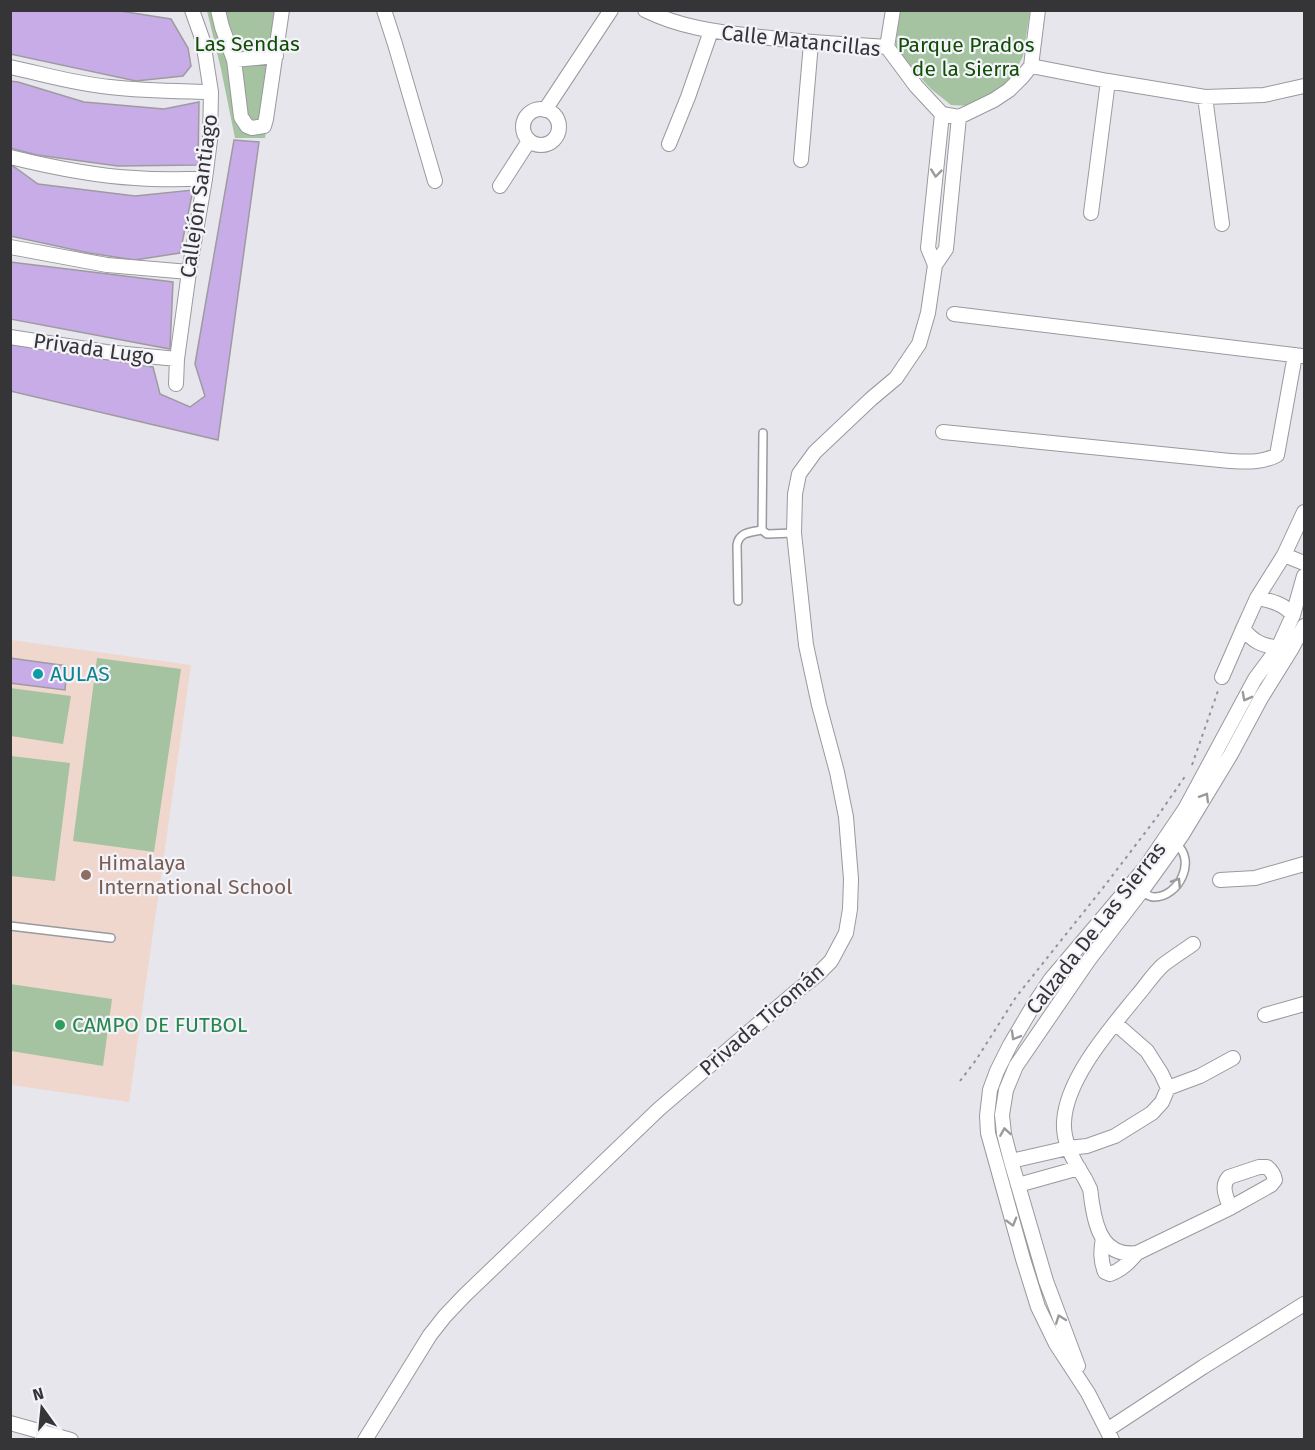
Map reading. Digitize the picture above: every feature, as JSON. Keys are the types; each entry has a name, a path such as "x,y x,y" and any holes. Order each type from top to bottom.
{"street":[{"name":"Callejón Santiago","path":"176,384 177,359 189,272 210,140 211,92 203,40 192,10"},
{"path":"218,10 234,60 241,117 247,126 259,128 264,126 266,119 282,10"},
{"path":"384,10 435,181"},
{"path":"545,110 611,10"},
{"name":"Calle Matancillas","path":"645,10 678,23 711,31 811,43 887,47 916,86 942,114"},
{"path":"887,47 893,10"},
{"path":"935,265 928,248 942,114 959,117 1001,95 1023,76 1031,66 1038,10"},
{"path":"669,144 711,31"},
{"path":"801,160 811,43"},
{"path":"234,60 276,56"},
{"path":"1031,66 1205,97 1264,95 1305,86"},
{"path":"10,67 108,87 211,92"},
{"path":"1091,213 1108,81"},
{"path":"1205,97 1222,224"},
{"path":"538,109 552,113 559,125 555,138 543,145 536,145 529,141 523,129 526,116 538,109"},
{"path":"935,265 946,249 959,117"},
{"path":"500,186 529,141"},
{"path":"10,158 102,175 205,179"},
{"path":"10,247 108,265 189,272"},
{"name":"Privada Ticomán","path":"365,1440 430,1335 465,1295 659,1109 817,975 831,961 846,933 851,879 846,817 806,645 794,533 795,494 799,474 815,452 896,378 919,344 928,313 935,265"},
{"path":"943,432 1256,462 1277,455 1300,355 954,314"},
{"name":"Privada Lugo","path":"10,337 106,352 177,359"},
{"path":"1222,677 1257,598 1284,555 1305,512"},
{"path":"1284,555 1305,563"},
{"name":"Calzada De Las Sierras","path":"1110,1435 1062,1342 1038,1307 994,1162 987,1116 990,1090 1010,1045 1051,979 1145,868 1185,808 1255,679 1278,648 1293,615 1305,576"},
{"path":"1257,598 1280,604 1293,615"},
{"name":"Calzada De Las Sierras","path":"1062,1342 1004,1134 1002,1114 1006,1090 1016,1066 1088,961 1176,844 1305,626"},
{"path":"1243,629 1249,637 1262,645 1278,648"},
{"path":"1220,880 1255,878 1305,864"},
{"path":"1193,944 1162,966 1115,1023 1089,1059 1074,1085 1066,1106 1064,1122 1068,1148 1089,1188 1097,1226 1108,1246 1117,1252 1137,1253 1230,1208"},
{"path":"1265,1015 1305,1004"},
{"path":"1011,1161 1087,1146 1115,1136 1152,1113 1162,1102 1167,1089 1161,1073 1147,1051 1115,1023"},
{"path":"1167,1089 1200,1076 1233,1058"},
{"path":"1018,1185 1079,1168"},
{"path":"1103,1238 1100,1252 1105,1272 1110,1274 1117,1272 1137,1253"},
{"path":"1110,1435 1203,1367 1305,1304"},
{"path":"10,1423 71,1440"}],"lane":[{"path":"762,530 763,434"},
{"path":"738,601 738,540 745,533 762,530 767,534 794,533"},
{"path":"1142,892 1152,898 1164,895 1172,891 1180,880 1185,869 1185,859 1176,844"},
{"path":"10,926 111,938"}],"path":[{"path":"960,1081 1016,997 1191,770 1222,677"}],"shaded area":[{"name":"Himalaya International School","path":"11,640 191,665 129,1102 11,1085"}],"green space":[{"name":"Las Sendas","path":"207,11 282,11 265,138 235,138"},
{"name":"Parque Prados de la Sierra","path":"900,11 1030,11 1023,56 1010,82 986,99 970,106 951,105 931,89 895,50"},
{"path":"97,658 181,669 154,852 73,841"},
{"path":"10,688 71,696 63,744 11,736"},
{"path":"11,756 70,763 55,881 11,876"},
{"name":"CAMPO DE FUTBOL","path":"10,984 112,999 103,1066 11,1051"}],"building":[{"path":"10,10 114,10 171,19 188,48 191,66 183,76 136,81 10,54"},
{"path":"10,81 84,102 164,109 199,102 198,165 118,166 37,155 10,148"},
{"path":"234,140 259,142 218,440 10,391 10,344 153,367 160,394 190,407 205,396 195,364"},
{"path":"10,166 38,184 135,196 193,190 180,253 135,260 10,236"},
{"path":"10,262 173,282 170,349 10,319"},
{"name":"AULAS","path":"10,658 67,666 65,690 10,683"}],"place":[{"name":"AULAS","path":"38,674"},
{"name":"Himalaya International School","path":"86,875"},
{"name":"CAMPO DE FUTBOL","path":"60,1025"}]}
